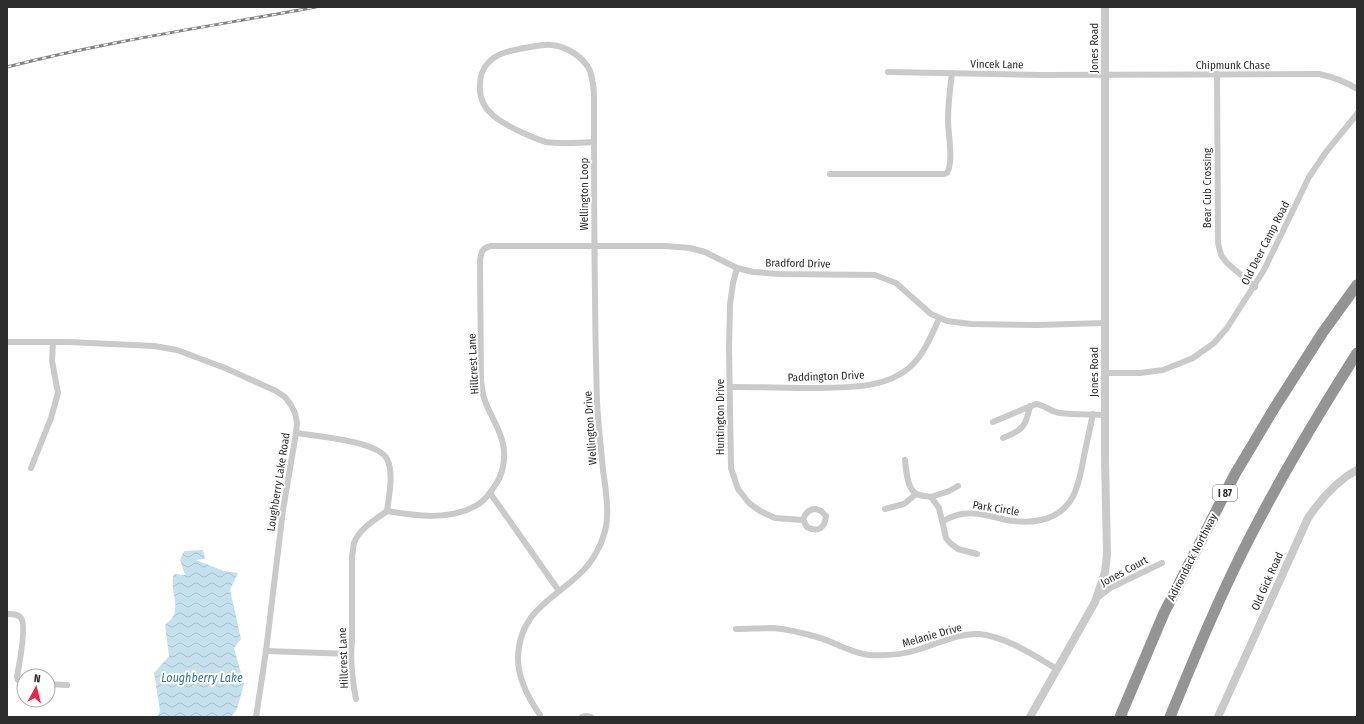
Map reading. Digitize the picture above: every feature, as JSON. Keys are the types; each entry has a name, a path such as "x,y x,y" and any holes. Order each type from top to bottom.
{"highway":[{"name":"Adirondack Northway","path":"1120,717 1164,613 1235,474 1275,406 1323,332 1357,285"},
{"path":"1170,717 1211,620 1250,537 1278,483 1316,418 1357,353"}],"street":[{"name":"Jones Road","path":"1030,717 1097,598 1105,572 1107,556 1105,373 1105,7"},
{"path":"542,45 561,47 579,57 589,70 592,79 594,98 594,142 544,142 516,130 492,115 483,103 480,88 480,80 487,64 501,54 542,45"},
{"name":"Vincek Lane","path":"888,72 1039,75 1105,74"},
{"path":"830,174 944,174 947,172 949,170 950,160 948,119 952,73"},
{"name":"Chipmunk Chase","path":"1105,74 1319,74 1330,76 1348,83 1357,89"},
{"name":"Bear Cub Crossing","path":"1217,74 1218,243 1221,255 1227,263 1255,287"},
{"name":"Old Deer Camp Road","path":"1105,373 1153,372 1163,370 1193,358 1214,343 1227,328 1255,287 1309,177 1326,152 1357,114"},
{"name":"Wellington Loop","path":"594,142 595,246"},
{"name":"Bradford Drive","path":"482,250 484,247 491,246 665,246 690,248 705,252 737,268 753,272 875,276 896,283 931,314 939,319 957,323 1105,323"},
{"name":"Wellington Drive","path":"541,716 531,702 522,680 518,663 521,636 530,618 581,573 597,553 604,535 607,514 598,408 595,246"},
{"name":"Hillcrest Lane","path":"356,699 352,681 351,654 352,556 354,543 361,532 387,511 416,516 454,514 478,505 486,499 496,484 502,471 504,455 501,436 484,398 482,386 480,261 482,250"},
{"name":"Huntington Drive","path":"737,268 730,305 729,348 731,468 738,489 749,503 768,515 781,519 803,520"},
{"name":"Paddington Drive","path":"730,387 844,387 868,385 885,381 904,372 919,357 939,319"},
{"name":"Loughberry Lake Road","path":"7,342 53,342 154,346 177,350 225,368 276,391 285,397 291,405 295,413 297,423 296,433 283,510 266,650 256,717"},
{"path":"31,468 51,418 58,393 52,361 53,342"},
{"path":"993,422 1030,406 1040,404 1060,413 1106,415"},
{"path":"1003,438 1022,428 1026,423 1030,406"},
{"name":"Park Circle","path":"943,522 954,516 967,513 979,513 1013,522 1035,521 1054,516 1061,512 1069,503 1077,488 1093,414"},
{"path":"296,433 361,444 376,449 385,456 390,467 387,511"},
{"path":"905,460 906,473 911,490 916,494 931,497 949,491 958,486"},
{"name":"Old Gick Road","path":"1218,717 1308,518 1316,506 1338,483 1357,470"},
{"path":"490,493 559,591"},
{"path":"885,509 904,504 916,494"},
{"path":"931,497 937,504 946,538 952,546 977,554"},
{"name":"Jones Court","path":"1097,598 1110,588 1162,563"},
{"path":"7,614 17,615 23,622 24,634 18,668"},
{"name":"Melanie Drive","path":"736,629 773,628 794,631 818,637 850,650 868,654 891,655 916,650 951,638 979,634 999,638 1057,669"},
{"path":"266,650 351,654"},
{"path":"56,684 66,685"},
{"path":"582,717 591,717"}],"water":[{"name":"Loughberry Lake","path":"203,550 205,559 196,560 224,571 238,573 230,590 241,639 234,648 244,684 237,709 231,717 157,717 160,711 154,673 169,656 165,625 174,615 175,610 173,584 174,574 185,575 180,560 184,551"}],"railway":[{"path":"7,67 83,49 316,7"}]}
